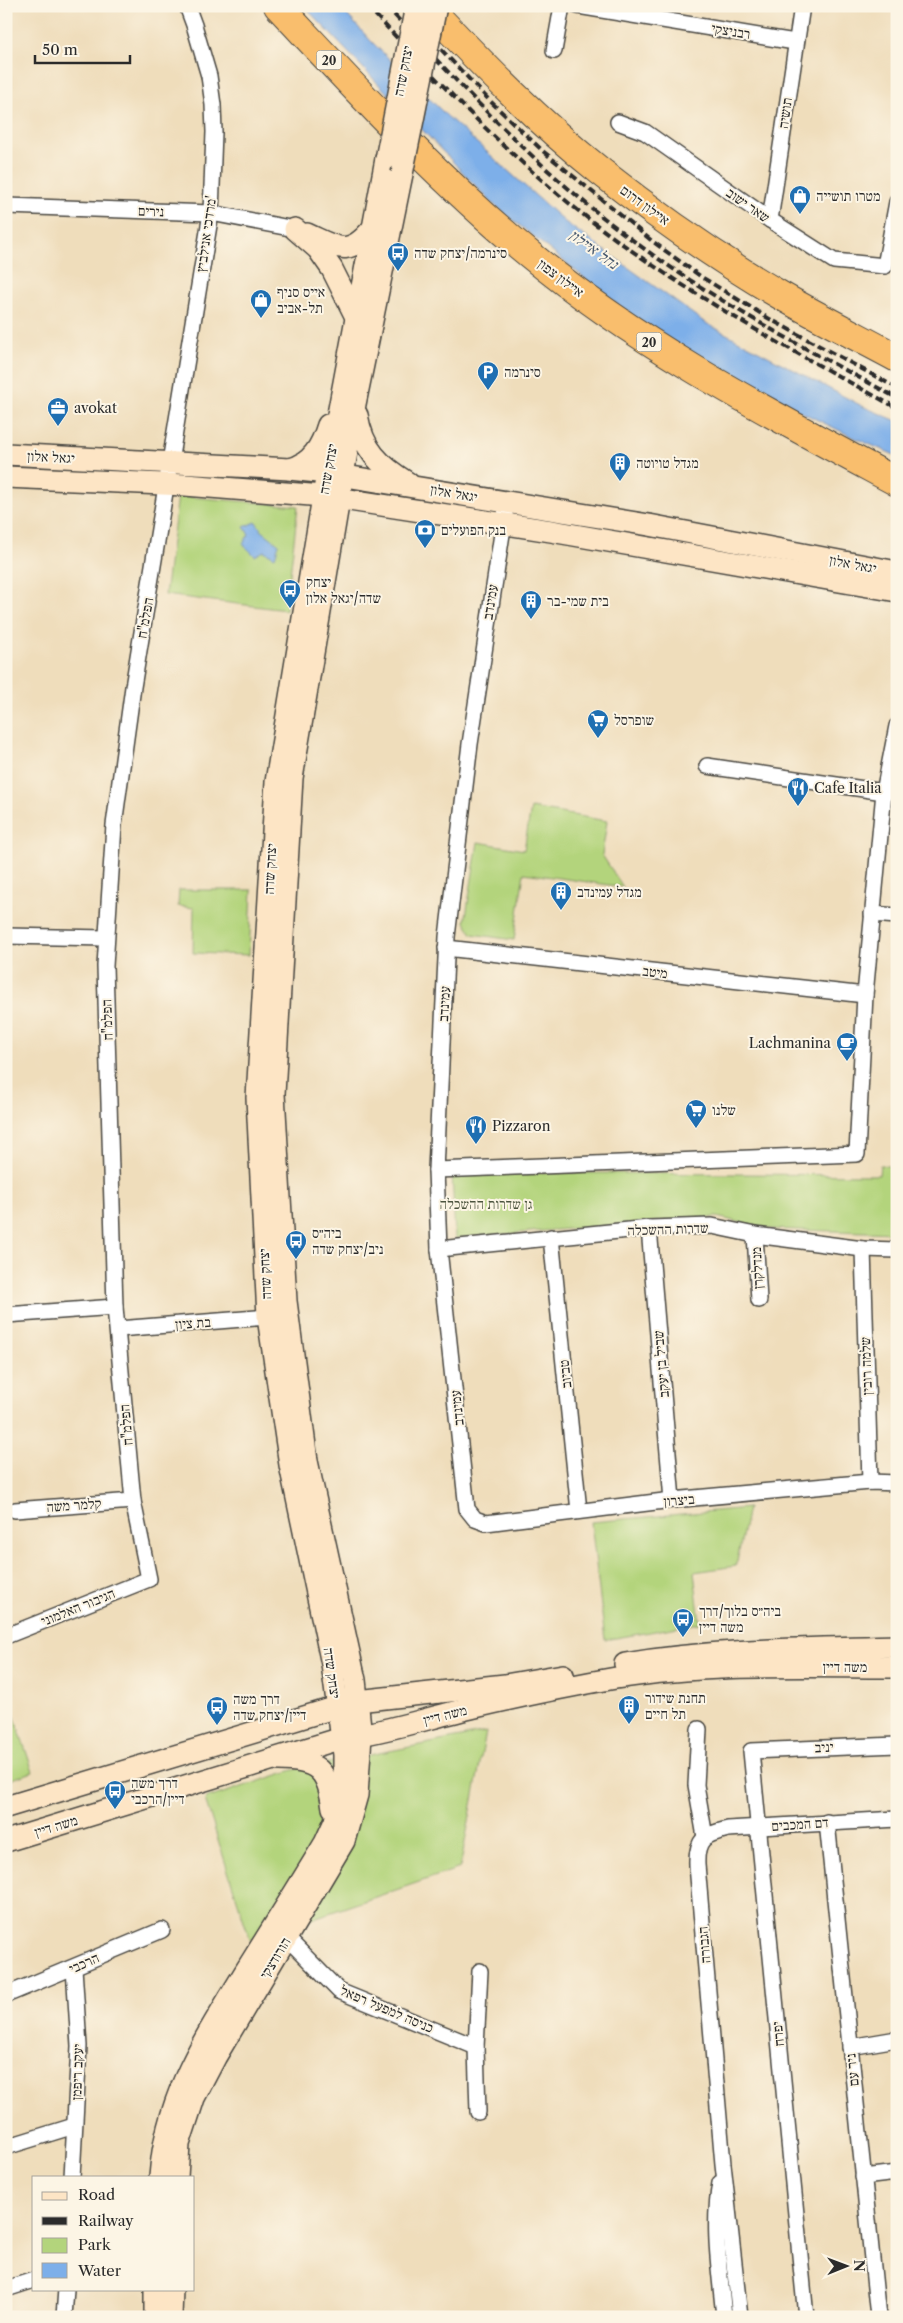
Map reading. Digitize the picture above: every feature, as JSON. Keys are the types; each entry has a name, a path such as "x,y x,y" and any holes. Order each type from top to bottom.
{"highway":[{"name":"איילון צפון","path":"278,6 427,164 467,201 545,267 681,362 727,390 897,482"},
{"name":"איילון דרום","path":"427,6 507,89 598,169 638,200 715,254 781,295 897,358"}],"street":[{"name":"מרדכי אנילביץ'","path":"168,474 211,213 214,132 209,76 187,6"},
{"name":"יצחק שדה","path":"351,1737 337,1707 332,1664 290,1465 268,1317 257,1098 276,782 335,474 345,375 416,6"},
{"name":"יצחק שדה","path":"335,474 355,404 436,6"},
{"path":"554,51 562,6"},
{"name":"רבניצקי","path":"578,6 795,42"},
{"name":"תושיה","path":"770,220 795,42 802,6"},
{"name":"שאר ישוב","path":"618,122 645,132 770,220 834,261 885,266 897,202"},
{"name":"נירים","path":"6,206 211,213 295,229"},
{"path":"295,229 329,244 348,248 359,242 373,228"},
{"path":"295,229 318,249 332,269 356,317"},
{"path":"290,469 305,463 315,452 326,432 345,375"},
{"path":"355,404 359,429 368,448 385,467 413,486"},
{"name":"יגאל אלון","path":"6,454 168,474 503,523 897,590"},
{"name":"יגאל אלון","path":"6,477 168,474 290,469 413,486 649,525 897,572"},
{"name":"הפלמ\"ח","path":"149,1579 133,1501 116,1307 106,938 114,825 133,687 168,474"},
{"name":"יצחק שדה","path":"331,497 292,778 274,1094 286,1301 307,1461 355,1680 357,1701 351,1737"},
{"name":"עמינדב","path":"467,1509 439,1249 436,1170 446,948 472,735 507,502"},
{"path":"436,1170 857,1154 864,996 884,792 897,726"},
{"path":"707,766 884,792"},
{"path":"872,914 897,916"},
{"path":"6,936 106,938"},
{"name":"מיטב","path":"446,948 864,996"},
{"name":"שדרות ההשכלה","path":"439,1249 649,1228 712,1226 755,1235 863,1249 897,1250"},
{"name":"שביל בן יעקב","path":"649,1228 672,1500"},
{"name":"מנדלקרן","path":"755,1235 759,1300"},
{"name":"טביוב","path":"551,1237 579,1511"},
{"name":"שלמה רובין","path":"863,1249 870,1482"},
{"path":"6,1315 116,1307"},
{"name":"בת ציון","path":"118,1329 268,1317"},
{"name":"ביצרון","path":"467,1509 475,1519 486,1523 672,1500 870,1482 897,1483"},
{"name":"קלמר משה","path":"15,1510 133,1501"},
{"name":"הגיבור האלמוני","path":"6,1636 149,1579"},
{"name":"משה דיין","path":"6,1806 357,1701 505,1685 661,1658 747,1650 897,1646"},
{"path":"299,1718 321,1691 332,1664"},
{"name":"משה דיין","path":"6,1841 269,1760 351,1737 475,1707 617,1678 747,1667 897,1667"},
{"name":"הגבורה","path":"699,1729 696,1785 704,1837 699,1842 697,1853 723,2164 740,2317"},
{"name":"הורודצקי","path":"160,2176 162,2147 176,2097 198,2050 325,1843 335,1821 344,1779 344,1755 351,1737"},
{"name":"הורודצקי","path":"176,2176 179,2144 194,2098 344,1841 357,1794 351,1737"},
{"name":"יניב","path":"751,1751 897,1745"},
{"name":"יפרח","path":"751,1751 806,2317"},
{"path":"269,1760 292,1761 320,1769 328,1782 335,1821"},
{"name":"דם המכבים","path":"704,1837 728,1829 758,1826 897,1819"},
{"name":"ניר עם","path":"827,1822 878,2317"},
{"name":"הרכבי","path":"6,1995 162,1930"},
{"name":"כניסה למפעל רפאל","path":"287,1938 339,1991 476,2047"},
{"name":"יעקב ריפמן","path":"72,2176 78,2046 74,1968"},
{"path":"478,2112 476,2047 480,1971"},
{"path":"850,2046 897,2039"},
{"path":"6,2147 74,2126"},
{"name":"הגבורה","path":"723,2164 716,2218 716,2247 724,2317"},
{"path":"863,2177 897,2173"},
{"path":"6,2289 32,2281"},
{"path":"64,2317 66,2290"},
{"path":"154,2317 155,2290"},
{"path":"171,2317 172,2290"}],"green space":[{"path":"178,496 298,506 286,610 165,595"},
{"path":"531,808 607,821 602,855 623,887 524,873 514,940 472,934 465,922 478,842 524,850"},
{"path":"179,890 252,890 249,955 193,953 194,908 178,906"},
{"name":"גן שדרות ההשכלה","path":"880,1165 897,1167 897,1233 768,1229 717,1217 455,1238 452,1172 879,1175"},
{"path":"748,1508 736,1566 694,1572 700,1623 605,1640 591,1522"},
{"path":"6,1691 33,1772 6,1781"},
{"path":"486,1732 460,1868 250,1940 205,1799 293,1770"}],"water":[{"name":"נחל איילון","path":"304,6 339,6 371,41 448,117 565,222 704,322 862,406 897,421 897,456 857,439 727,376 640,323 492,203"},
{"path":"256,522 262,531 279,544 275,557 264,551 255,556 243,544 249,534 244,527"}],"railway":[{"path":"367,6 491,133 543,181 608,234 729,314 897,408"},
{"path":"386,6 469,94 526,150 556,178 618,229 684,276 719,298 897,398"},
{"path":"400,6 489,100 544,152 652,241 700,276 768,318 897,388"}],"place":[{"name":"מטרו תושייה","path":"800,215"},
{"name":"סינרמה/יצחק שדה","path":"398,272"},
{"name":"אייס סניף תל-אביב","path":"261,319"},
{"name":"סינרמה","path":"488,391"},
{"name":"avokat","path":"58,427"},
{"name":"מגדל טויוטה","path":"620,482"},
{"name":"בנק הפועלים","path":"425,549"},
{"name":"יצחק שדה/יגאל אלון","path":"290,609"},
{"name":"בית שמי-בר","path":"531,620"},
{"name":"שופרסל","path":"598,739"},
{"name":"Cafe Italia","path":"798,807"},
{"name":"מגדל עמינדב","path":"561,911"},
{"name":"Lachmanina","path":"847,1062"},
{"name":"שלנו","path":"696,1129"},
{"name":"Pizzaron","path":"476,1145"},
{"name":"ביה״ס ניב/יצחק שדה","path":"296,1260"},
{"name":"ביה״ס בלוך/דרך משה דיין","path":"683,1638"},
{"name":"תחנת שידור תל חיים","path":"629,1725"},
{"name":"דרך משה דיין/יצחק שדה","path":"217,1726"},
{"name":"דרך משה דיין/הרכבי","path":"115,1810"}]}
